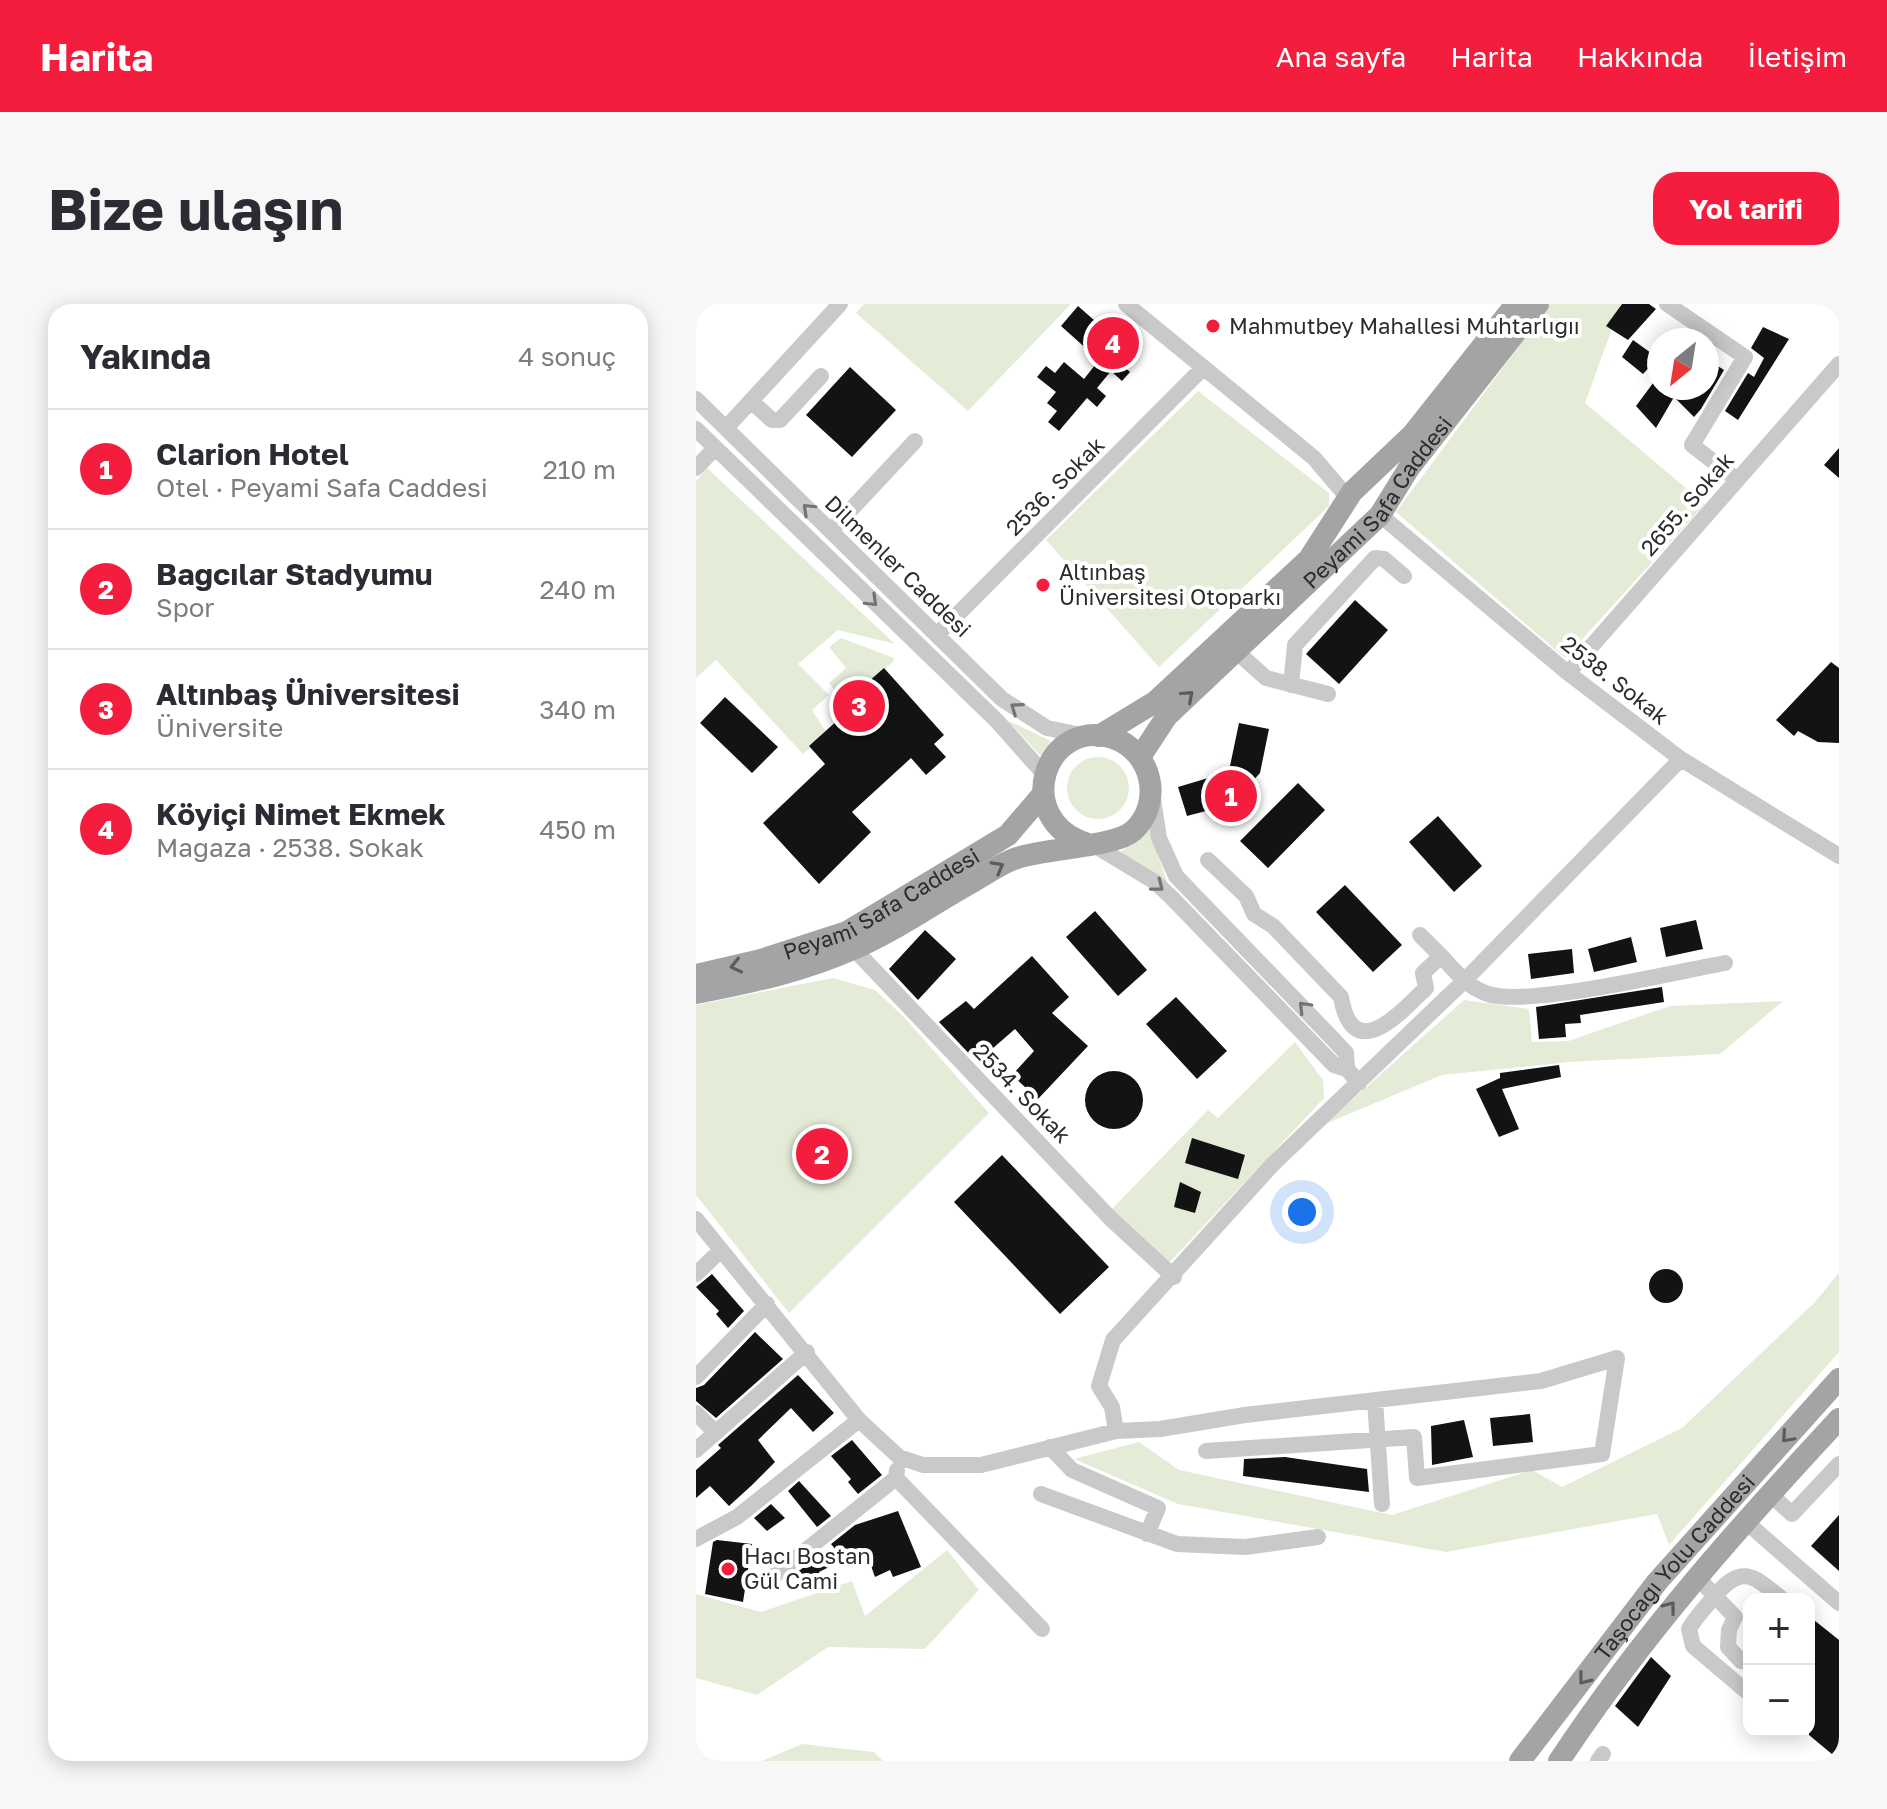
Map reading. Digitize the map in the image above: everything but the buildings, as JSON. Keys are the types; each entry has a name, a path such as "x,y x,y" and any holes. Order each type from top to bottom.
{"main road":[{"name":"Peyami Safa Caddesi","path":"1093,736 1155,702 1236,631 1309,559 1351,495 1412,435 1516,304"},
{"name":"Peyami Safa Caddesi","path":"1140,757 1167,716 1380,512 1538,304"},
{"path":"1379,487 1380,512 1357,519 1351,495 1379,487"},
{"path":"696,993 797,969 1013,859 1118,840 1132,831 1143,819 1151,787 1140,757 1122,742 1093,736 1060,750 1044,784 1053,823 1062,832 1089,843"},
{"name":"Peyami Safa Caddesi","path":"696,975 850,941 1008,835 1044,784"},
{"name":"Taşocağı Yolu Caddesi","path":"1520,1761 1657,1582 1839,1379"},
{"name":"Taşocağı Yolu Caddesi","path":"1559,1761 1607,1689 1696,1576 1839,1419"},
{"path":"1718,1515 1734,1515 1745,1521"},
{"path":"1545,1761 1607,1689"}],"street":[{"path":"726,428 840,304"},
{"path":"1126,304 1314,458 1351,495"},
{"path":"1667,304 1745,357 1692,445 1737,480"},
{"name":"2655. Sokak","path":"1568,673 1839,364"},
{"name":"2536. Sokak","path":"937,635 1203,368"},
{"path":"751,401 772,420 780,420 821,376"},
{"name":"Dilmenler Caddesi","path":"696,399 1018,711 1047,728 1093,736"},
{"name":"Dilmenler Caddesi","path":"696,429 997,721 1044,784"},
{"path":"831,531 915,441"},
{"path":"696,468 715,448"},
{"name":"2538. Sokak","path":"1380,512 1568,673 1681,759 1839,856"},
{"path":"1291,685 1295,645 1375,558 1384,559 1404,576"},
{"path":"1237,652 1261,675 1328,694"},
{"path":"1116,1431 1112,1407 1099,1386 1113,1340 1174,1277 1272,1165 1464,981 1681,759"},
{"path":"1151,787 1159,838 1176,876 1346,1053 1347,1069"},
{"path":"1089,843 1155,882 1334,1065 1347,1069 1359,1083"},
{"path":"1208,860 1246,896 1254,914 1273,926 1341,997 1343,1012 1352,1023 1367,1031 1383,1029 1426,988 1423,973 1441,956"},
{"path":"1234,935 1254,914"},
{"path":"1420,935 1464,981 1489,995 1532,997 1725,963"},
{"name":"2534. Sokak","path":"850,941 1111,1219 1174,1277"},
{"path":"696,1219 807,1352 859,1420 899,1457 947,1467 981,1465 1116,1431 1160,1429 1245,1415 1541,1381 1617,1358 1602,1454 1417,1478 1414,1437 1206,1451"},
{"path":"696,1274 721,1250"},
{"path":"696,1377 767,1304"},
{"path":"696,1450 807,1352"},
{"path":"1375,1400 1382,1504"},
{"path":"696,1413 715,1432"},
{"path":"696,1539 737,1517 859,1420"},
{"path":"1050,1447 1072,1470 1158,1508 1147,1534"},
{"path":"775,1575 896,1478 899,1457"},
{"path":"1770,1494 1792,1514 1839,1464"},
{"path":"896,1478 1042,1629"},
{"path":"1041,1494 1177,1544 1245,1547 1318,1537"},
{"path":"1128,1527 1139,1501"},
{"path":"1745,1521 1839,1603"},
{"path":"1743,1688 1690,1641 1691,1624 1726,1582 1746,1575 1757,1579 1774,1593"},
{"path":"1696,1576 1715,1596 1742,1614 1729,1630 1728,1647 1743,1661"}],"green space":[{"path":"864,304 1071,304 968,411 856,313"},
{"path":"1550,304 1621,304 1585,403 1705,504 1565,658 1396,512"},
{"path":"1198,391 1329,493 1329,506 1159,667 1046,540"},
{"path":"707,468 895,644 838,630 798,664 829,695 812,710 827,733 803,754 716,660 696,678 696,481"},
{"path":"841,638 894,658 844,703 829,683 846,668 829,647"},
{"path":"1007,720 1051,741 1041,756"},
{"path":"1098,757 1110,759 1120,766 1127,776 1127,800 1120,810 1110,817 1098,819 1086,817 1076,810 1069,800 1067,788 1069,776 1076,766 1086,759"},
{"path":"1149,829 1167,881 1165,883 1118,854"},
{"path":"833,978 875,990 903,1016 989,1113 789,1313 696,1195 696,1005"},
{"path":"1464,1000 1529,1009 1532,1042 1568,1041 1670,1006 1783,1001 1720,1054 1570,1062 1442,1075 1325,1124"},
{"path":"1295,1042 1323,1080 1324,1098 1166,1266 1109,1212 1208,1110 1218,1118"},
{"path":"1839,1273 1839,1352 1669,1545 1657,1514 1446,1552 1178,1504 1074,1459 1139,1442 1179,1470 1392,1515 1532,1470 1562,1487 1682,1428 1815,1302"},
{"path":"947,1550 979,1590 925,1649 828,1647 757,1695 696,1678 696,1594 761,1612 852,1581 865,1616"},
{"path":"802,1744 874,1752 883,1761 762,1761"}],"place":[{"name":"Mahmutbey Mahallesi Muhtarlığıı","path":"1213,326"},
{"name":"Köyiçi Nimet Ekmek","path":"1113,343"},
{"name":"Altınbaş Üniversitesi Otoparkı","path":"1043,585"},
{"name":"Altınbaş Üniversitesi","path":"859,706"},
{"name":"Clarion Hotel","path":"1231,796"},
{"name":"Bağcılar Stadyumu","path":"822,1154"},
{"name":"Hacı Bostan Gül Cami","path":"728,1569"}]}
